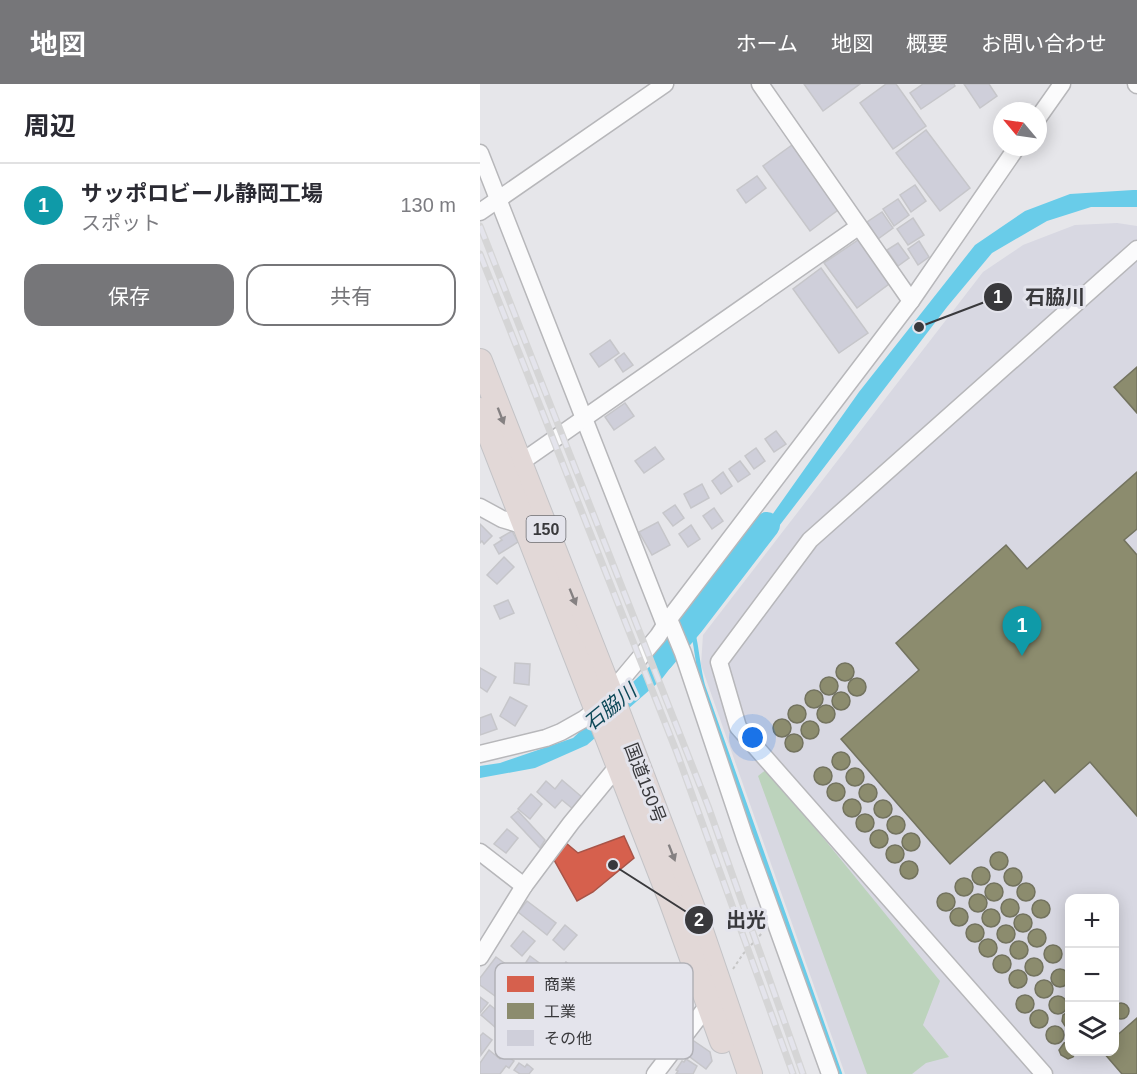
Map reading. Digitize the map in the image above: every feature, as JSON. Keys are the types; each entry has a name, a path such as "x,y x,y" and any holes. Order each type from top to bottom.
{"highway":[{"name":"国道150号","path":"480,361 520,463 607,711 617,767 672,903 734,1074"},
{"name":"国道150号","path":"480,410 525,526 698,922 750,1074"}],"street":[{"path":"480,212 665,84"},
{"path":"760,84 911,301"},
{"path":"1047,105 1062,84"},
{"path":"480,153 584,420 667,622 683,653 745,838 830,1074"},
{"path":"480,754 546,738 607,711 667,622 911,301 1011,156"},
{"path":"520,463 858,227"},
{"path":"1044,1074 738,727 719,662 810,540 1137,249"},
{"path":"480,507 502,519 525,526"},
{"path":"480,957 524,886 617,767"},
{"path":"480,852 524,886"},
{"path":"693,1025 708,1005"},
{"path":"655,1074 667,1059"}],"path":[{"path":"743,954 764,931"}],"shaded area":[{"path":"1117,223 1137,226 1137,1074 845,1074 701,665 703,635 983,272 1023,245 1075,225"}],"green space":[{"path":"767,769 940,981 923,1025 949,1057 926,1063 912,1074 867,1074 758,776"}],"water":[{"path":"1137,190 1137,207 1091,207 1047,221 992,253 947,307 661,680 587,745 535,768 480,778 480,766 500,763 573,738 695,624 859,392 975,245 1025,211 1070,194"}],"building: 商業":[{"path":"624,836 634,858 593,892 577,901 553,858 566,843 578,853"}],"building: 工業":[{"path":"1137,367 1137,413 1114,387"},
{"path":"1137,472 1137,529 1124,540 1137,555 1137,816 1090,762 1055,793 1044,780 950,864 841,739 919,670 896,643 1006,545 1027,569"},
{"path":"845,663 851,666 854,672 851,678 845,681 839,678 836,672 839,666"},
{"path":"829,677 835,680 838,686 835,692 829,695 823,692 820,686 823,680"},
{"path":"857,678 863,681 866,687 863,693 857,696 851,693 848,687 851,681"},
{"path":"814,690 820,693 823,699 820,705 814,708 808,705 805,699 808,693"},
{"path":"841,692 847,695 850,701 847,707 841,710 835,707 832,701 835,695"},
{"path":"797,705 803,708 806,714 803,720 797,723 791,720 788,714 791,708"},
{"path":"826,705 832,708 835,714 832,720 826,723 820,720 817,714 820,708"},
{"path":"782,719 788,722 791,728 788,734 782,737 776,734 773,728 776,722"},
{"path":"810,721 816,724 819,730 816,736 810,739 804,736 801,730 804,724"},
{"path":"794,734 800,737 803,743 800,749 794,752 788,749 785,743 788,737"},
{"path":"841,752 847,755 850,761 847,767 841,770 835,767 832,761 835,755"},
{"path":"823,767 829,770 832,776 829,782 823,785 817,782 814,776 817,770"},
{"path":"855,768 861,771 864,777 861,783 855,786 849,783 846,777 849,771"},
{"path":"836,783 842,786 845,792 842,798 836,801 830,798 827,792 830,786"},
{"path":"868,784 874,787 877,793 874,799 868,802 862,799 859,793 862,787"},
{"path":"852,799 858,802 861,808 858,814 852,817 846,814 843,808 846,802"},
{"path":"883,800 889,803 892,809 889,815 883,818 877,815 874,809 877,803"},
{"path":"865,814 871,817 874,823 871,829 865,832 859,829 856,823 859,817"},
{"path":"896,816 902,819 905,825 902,831 896,834 890,831 887,825 890,819"},
{"path":"879,830 885,833 888,839 885,845 879,848 873,845 870,839 873,833"},
{"path":"911,833 917,836 920,842 917,848 911,851 905,848 902,842 905,836"},
{"path":"895,845 901,848 904,854 901,860 895,863 889,860 886,854 889,848"},
{"path":"999,852 1005,855 1008,861 1005,867 999,870 993,867 990,861 993,855"},
{"path":"909,861 915,864 918,870 915,876 909,879 903,876 900,870 903,864"},
{"path":"981,867 987,870 990,876 987,882 981,885 975,882 972,876 975,870"},
{"path":"1013,868 1019,871 1022,877 1019,883 1013,886 1007,883 1004,877 1007,871"},
{"path":"964,878 970,881 973,887 970,893 964,896 958,893 955,887 958,881"},
{"path":"994,883 1000,886 1003,892 1000,898 994,901 988,898 985,892 988,886"},
{"path":"1026,883 1032,886 1035,892 1032,898 1026,901 1020,898 1017,892 1020,886"},
{"path":"946,893 952,896 955,902 952,908 946,911 940,908 937,902 940,896"},
{"path":"978,894 984,897 987,903 984,909 978,912 972,909 969,903 972,897"},
{"path":"1010,899 1016,902 1019,908 1016,914 1010,917 1004,914 1001,908 1004,902"},
{"path":"1041,900 1047,903 1050,909 1047,915 1041,918 1035,915 1032,909 1035,903"},
{"path":"959,908 965,911 968,917 965,923 959,926 953,923 950,917 953,911"},
{"path":"991,909 997,912 1000,918 997,924 991,927 985,924 982,918 985,912"},
{"path":"1023,914 1029,917 1032,923 1029,929 1023,932 1017,929 1014,923 1017,917"},
{"path":"975,924 981,927 984,933 981,939 975,942 969,939 966,933 969,927"},
{"path":"1006,925 1012,928 1015,934 1012,940 1006,943 1000,940 997,934 1000,928"},
{"path":"1037,929 1043,932 1046,938 1043,944 1037,947 1031,944 1028,938 1031,932"},
{"path":"988,939 994,942 997,948 994,954 988,957 982,954 979,948 982,942"},
{"path":"1019,941 1025,944 1028,950 1025,956 1019,959 1013,956 1010,950 1013,944"},
{"path":"1053,945 1059,948 1062,954 1059,960 1053,963 1047,960 1044,954 1047,948"},
{"path":"1002,955 1008,958 1011,964 1008,970 1002,973 996,970 993,964 996,958"},
{"path":"1034,958 1040,961 1043,967 1040,973 1034,976 1028,973 1025,967 1028,961"},
{"path":"1018,970 1024,973 1027,979 1024,985 1018,988 1012,985 1009,979 1012,973"},
{"path":"1057,970 1065,971 1065,985 1060,987 1054,984 1051,978"},
{"path":"1044,980 1050,983 1053,989 1050,995 1044,998 1038,995 1035,989 1038,983"},
{"path":"1025,995 1031,998 1034,1004 1031,1010 1025,1013 1019,1010 1016,1004 1019,998"},
{"path":"1058,996 1064,999 1064,1011 1058,1014 1052,1011 1049,1005 1052,999"},
{"path":"1119,1003 1124,1003 1129,1008 1127,1017 1119,1019"},
{"path":"1039,1010 1045,1013 1048,1019 1045,1025 1039,1028 1033,1025 1030,1019 1033,1013"},
{"path":"1065,1014 1065,1026 1062,1021"},
{"path":"1137,1018 1137,1074 1122,1074 1106,1056 1119,1056 1119,1034"},
{"path":"1055,1026 1061,1029 1064,1035 1061,1041 1055,1044 1049,1041 1046,1035 1049,1029"},
{"path":"1064,1043 1065,1056 1073,1057 1068,1059 1061,1055 1059,1050"}],"building: その他":[{"path":"804,84 860,84 823,111"},
{"path":"886,84 896,84 926,126 893,149 860,103"},
{"path":"923,84 954,84 955,86 921,109 910,93"},
{"path":"964,84 989,84 997,96 980,108"},
{"path":"926,130 970,188 940,211 896,153"},
{"path":"792,145 838,210 810,231 763,166"},
{"path":"757,176 766,188 746,203 737,190"},
{"path":"915,185 926,201 911,212 900,195"},
{"path":"898,199 909,215 894,226 883,209"},
{"path":"882,212 893,228 878,239 867,222"},
{"path":"913,218 924,235 908,245 897,229"},
{"path":"858,240 889,284 857,308 824,263"},
{"path":"919,241 929,257 918,265 908,249"},
{"path":"898,243 909,258 898,266 887,250"},
{"path":"821,268 868,333 839,353 793,289"},
{"path":"610,340 619,353 599,367 590,354"},
{"path":"624,353 633,365 623,372 615,360"},
{"path":"625,403 634,416 614,430 605,417"},
{"path":"776,431 786,444 774,452 765,439"},
{"path":"655,447 664,459 644,473 635,461"},
{"path":"756,448 765,461 754,469 745,456"},
{"path":"740,461 750,474 738,482 729,469"},
{"path":"723,472 732,486 721,494 712,481"},
{"path":"702,484 709,498 691,508 684,494"},
{"path":"675,505 684,518 673,526 663,513"},
{"path":"714,508 723,521 712,529 703,516"},
{"path":"658,522 670,545 652,555 639,532"},
{"path":"480,524 492,536 484,544 482,541 480,543"},
{"path":"691,525 700,539 688,547 679,534"},
{"path":"512,531 518,542 499,554 494,545 502,540 500,538"},
{"path":"504,557 514,567 497,584 487,575"},
{"path":"508,600 514,613 500,619 494,606"},
{"path":"515,663 530,664 529,685 514,683"},
{"path":"480,668 496,677 487,692 480,687"},
{"path":"510,697 527,706 515,726 500,716"},
{"path":"491,714 497,729 480,735 480,718"},
{"path":"562,780 583,798 573,809 562,800 555,808 537,792 546,781 555,789"},
{"path":"531,794 542,804 530,819 518,809"},
{"path":"518,811 545,840 540,848 511,817"},
{"path":"507,829 518,838 506,853 494,844"},
{"path":"527,901 556,923 547,935 518,912"},
{"path":"565,925 577,935 564,950 553,940"},
{"path":"523,931 535,941 522,956 511,946"},
{"path":"530,956 539,963 526,963"},
{"path":"496,957 504,963 495,963 495,996 480,985 480,978"},
{"path":"480,997 488,1003 480,1013"},
{"path":"490,1005 495,1009 495,1027 481,1015"},
{"path":"483,1033 492,1040 481,1055 480,1036"},
{"path":"693,1040 710,1052 712,1061 706,1069 693,1059"},
{"path":"489,1050 495,1055 495,1059 514,1061 500,1074 480,1074 480,1063"},
{"path":"686,1059 697,1066 693,1074 676,1074 682,1061"},
{"path":"519,1063 525,1067 527,1064 533,1069 529,1074 520,1074 514,1070"}],"waterway":[{"name":"石脇川","path":"661,659 691,624 767,525"},
{"path":"691,624 703,686 840,1074"}],"railway":[{"path":"480,226 708,806 803,1074"},
{"path":"480,254 677,753 793,1074"}],"place":[{"name":"石脇川","path":"919,327"},
{"name":"サッポロビール静岡工場","path":"1022,656"},
{"name":"出光","path":"613,865"}]}
